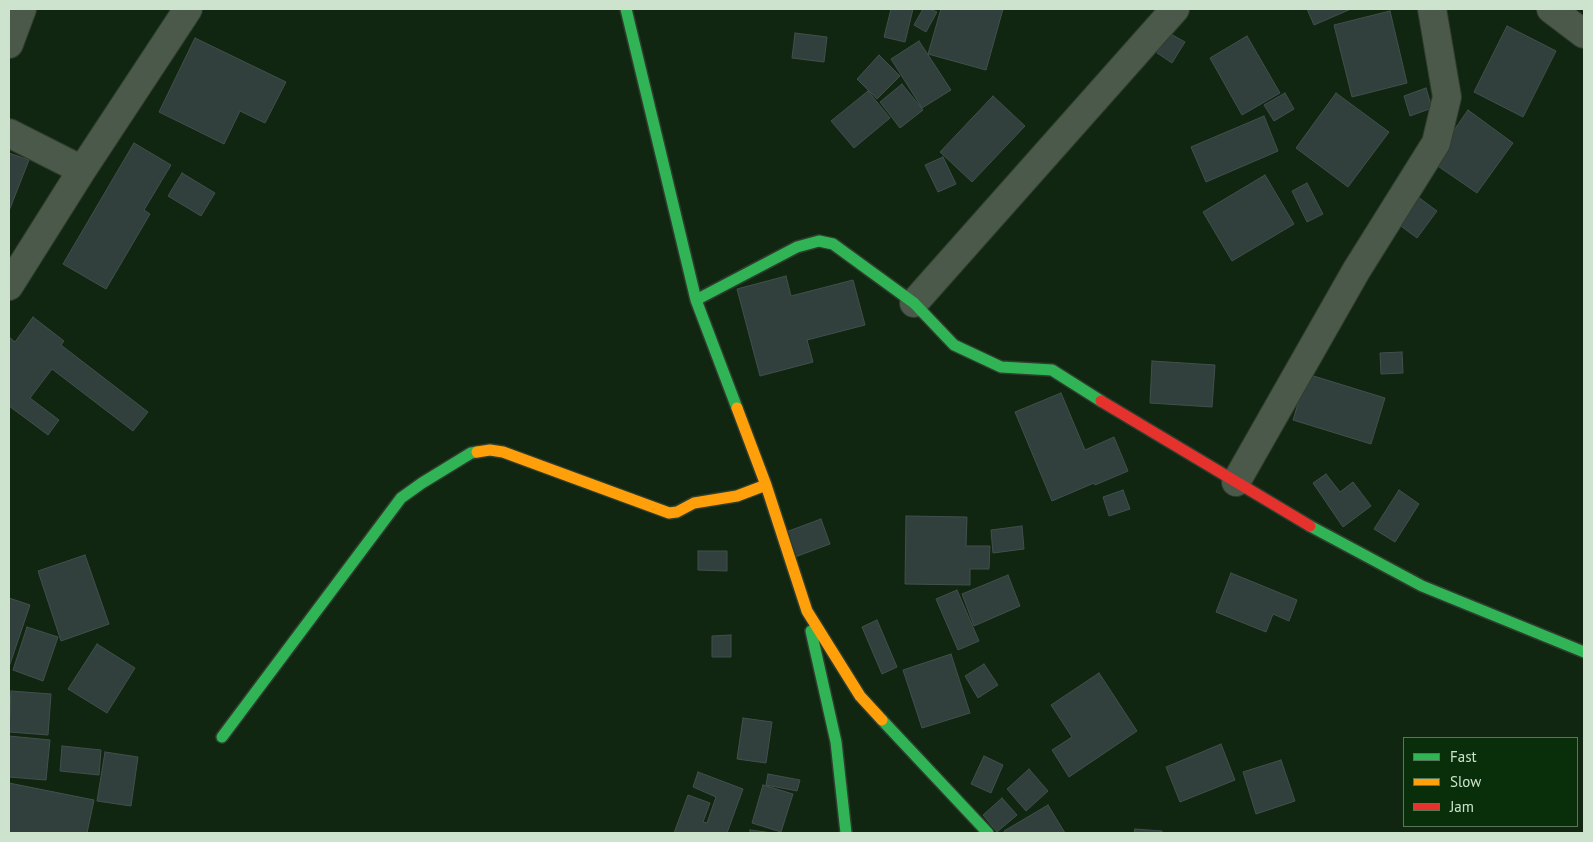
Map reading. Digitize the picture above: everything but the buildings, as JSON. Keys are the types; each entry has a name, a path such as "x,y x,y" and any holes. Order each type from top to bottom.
{"street":[{"path":"9,44 22,9"},
{"path":"9,286 82,170 188,9"},
{"path":"626,9 696,300 766,485 807,611 836,742 846,833"},
{"path":"914,303 1175,9"},
{"path":"1236,482 1356,270 1436,143 1447,96 1432,9"},
{"path":"1551,9 1584,34"},
{"path":"9,133 82,170"},
{"path":"696,300 797,247 819,241 833,244 914,303 954,345 1001,367 1052,370 1146,429 1322,533 1422,586 1584,652"},
{"path":"222,737 401,498 471,452 490,450 503,452 669,513 677,512 694,503 737,496 766,485"},
{"path":"807,611 860,696 988,833"}],"traffic: fast":[{"path":"626,9 696,300 737,408"},
{"path":"696,300 797,247 819,241 833,244 914,303 954,345 1001,367 1052,370 1101,401"},
{"path":"222,737 401,498 471,453 477,452"},
{"path":"1310,526 1422,586 1584,652"},
{"path":"811,631 836,742 846,833"},
{"path":"882,720 988,833"}],"traffic: slow":[{"path":"737,408 766,485 807,611 860,696 882,720"},
{"path":"477,452 490,450 503,452 669,513 677,512 694,503 737,496 766,485"}],"traffic: jam":[{"path":"1101,401 1310,526"}]}
